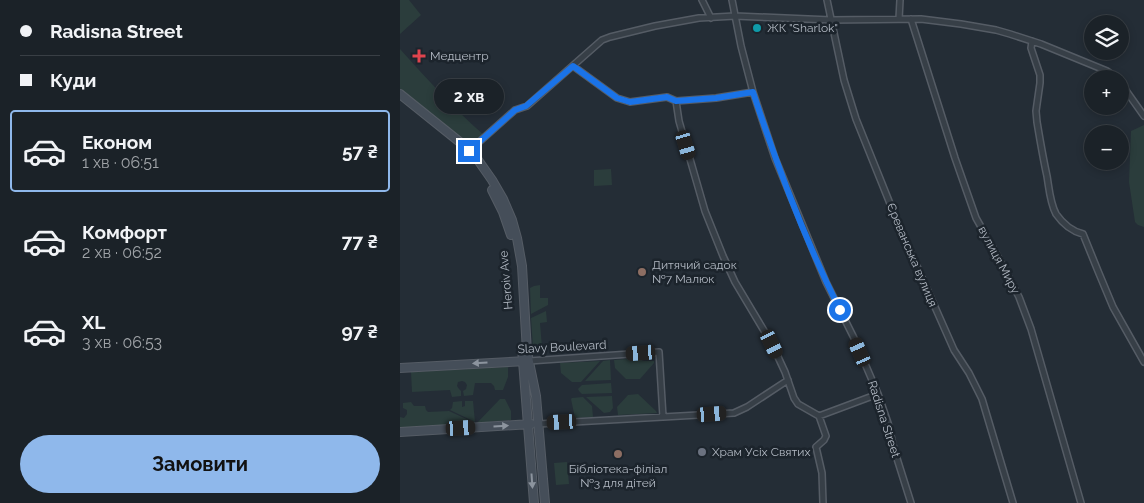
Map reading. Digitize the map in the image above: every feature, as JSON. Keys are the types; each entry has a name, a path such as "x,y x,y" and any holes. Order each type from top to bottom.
{"main road":[{"name":"Heroiv Ave","path":"400,94 469,151 484,169 503,199 515,231 522,266 526,361 536,396 544,503"},
{"name":"Heroiv Ave","path":"400,100 466,154 474,163 500,205 514,246 526,361 528,424 534,503"},
{"name":"Slavy Boulevard","path":"400,368 526,361"},
{"path":"400,432 538,424"}],"street":[{"path":"702,0 711,18"},
{"name":"Radisna Street","path":"732,0 753,92 775,158 819,266 854,338 878,394 911,503"},
{"name":"Єреванська вулиця","path":"827,0 844,80 856,119 897,221 954,350 969,373 982,399 1013,503"},
{"path":"899,19 900,0"},
{"path":"469,151 515,110 526,106 596,45 610,37 699,18 735,16 831,20 910,19 961,24 996,30 1032,41 1104,70"},
{"name":"вулиця Миру","path":"910,19 976,218 1019,297 1032,328 1081,503"},
{"path":"1032,41 1031,48 1040,74 1036,111 1037,122 1054,209 1067,227 1084,234 1113,306 1144,362"},
{"path":"573,66 617,98 630,102 667,97 676,101 716,98 753,92"},
{"path":"1129,95 1144,116"},
{"path":"676,101 679,121 705,211 723,256 772,344 794,398 798,404 819,416 826,436 816,447 822,473 823,503"},
{"name":"Slavy Boulevard","path":"526,361 659,352 663,417"},
{"path":"538,424 734,413 747,407 788,380"},
{"path":"819,416 878,394"}],"shaded area":[{"path":"400,0 409,0 421,15 400,34"},
{"path":"400,49 452,105 485,136 472,147 400,89"},
{"path":"1144,125 1144,227 1135,222 1129,182 1131,131"},
{"path":"611,169 612,185 594,186 594,170"},
{"path":"540,285 540,298 548,298 548,305 531,314 530,288"},
{"path":"546,311 547,322 540,323 542,347 533,348 531,318"},
{"path":"639,358 643,361 654,361 640,379 626,379 615,368 614,360"},
{"path":"610,360 611,380 585,381 603,361"},
{"path":"600,361 581,382 572,382 561,373 560,363"},
{"path":"508,367 508,377 503,390 495,390 491,383 475,383 473,395 464,396 463,391 467,385 462,381 458,382 457,386 461,391 461,396 452,397 450,390 412,392 411,372"},
{"path":"611,383 612,393 582,394 578,389 582,385"},
{"path":"638,394 657,413 618,415 617,407 628,395"},
{"path":"612,396 613,408 610,412 604,413 586,397"},
{"path":"583,397 592,406 593,417 575,418 571,399"},
{"path":"500,399 505,399 511,411 511,420 477,423"},
{"path":"462,401 462,407 465,406 465,401 473,401 475,422 450,410 453,402"},
{"path":"411,402 414,406 425,406 428,412 449,411 475,423 400,428 400,417 404,418 407,414 407,410 403,408 403,403"},
{"path":"567,462 569,484 556,485 554,463"}],"place":[{"name":"ЖК \"Sharlok\"","path":"757,28"},
{"name":"Медцентр","path":"419,56"},
{"name":"Дитячий садок №7 Малюк","path":"642,272"},
{"name":"Храм Усіх Святих","path":"702,452"},
{"name":"Бібліотека-філіал №3 для дітей","path":"618,454"}],"route":[{"path":"469,151 515,110 526,106 573,66 617,98 630,102 667,97 676,101 716,98 753,92 775,158 826,282 840,310"}]}
